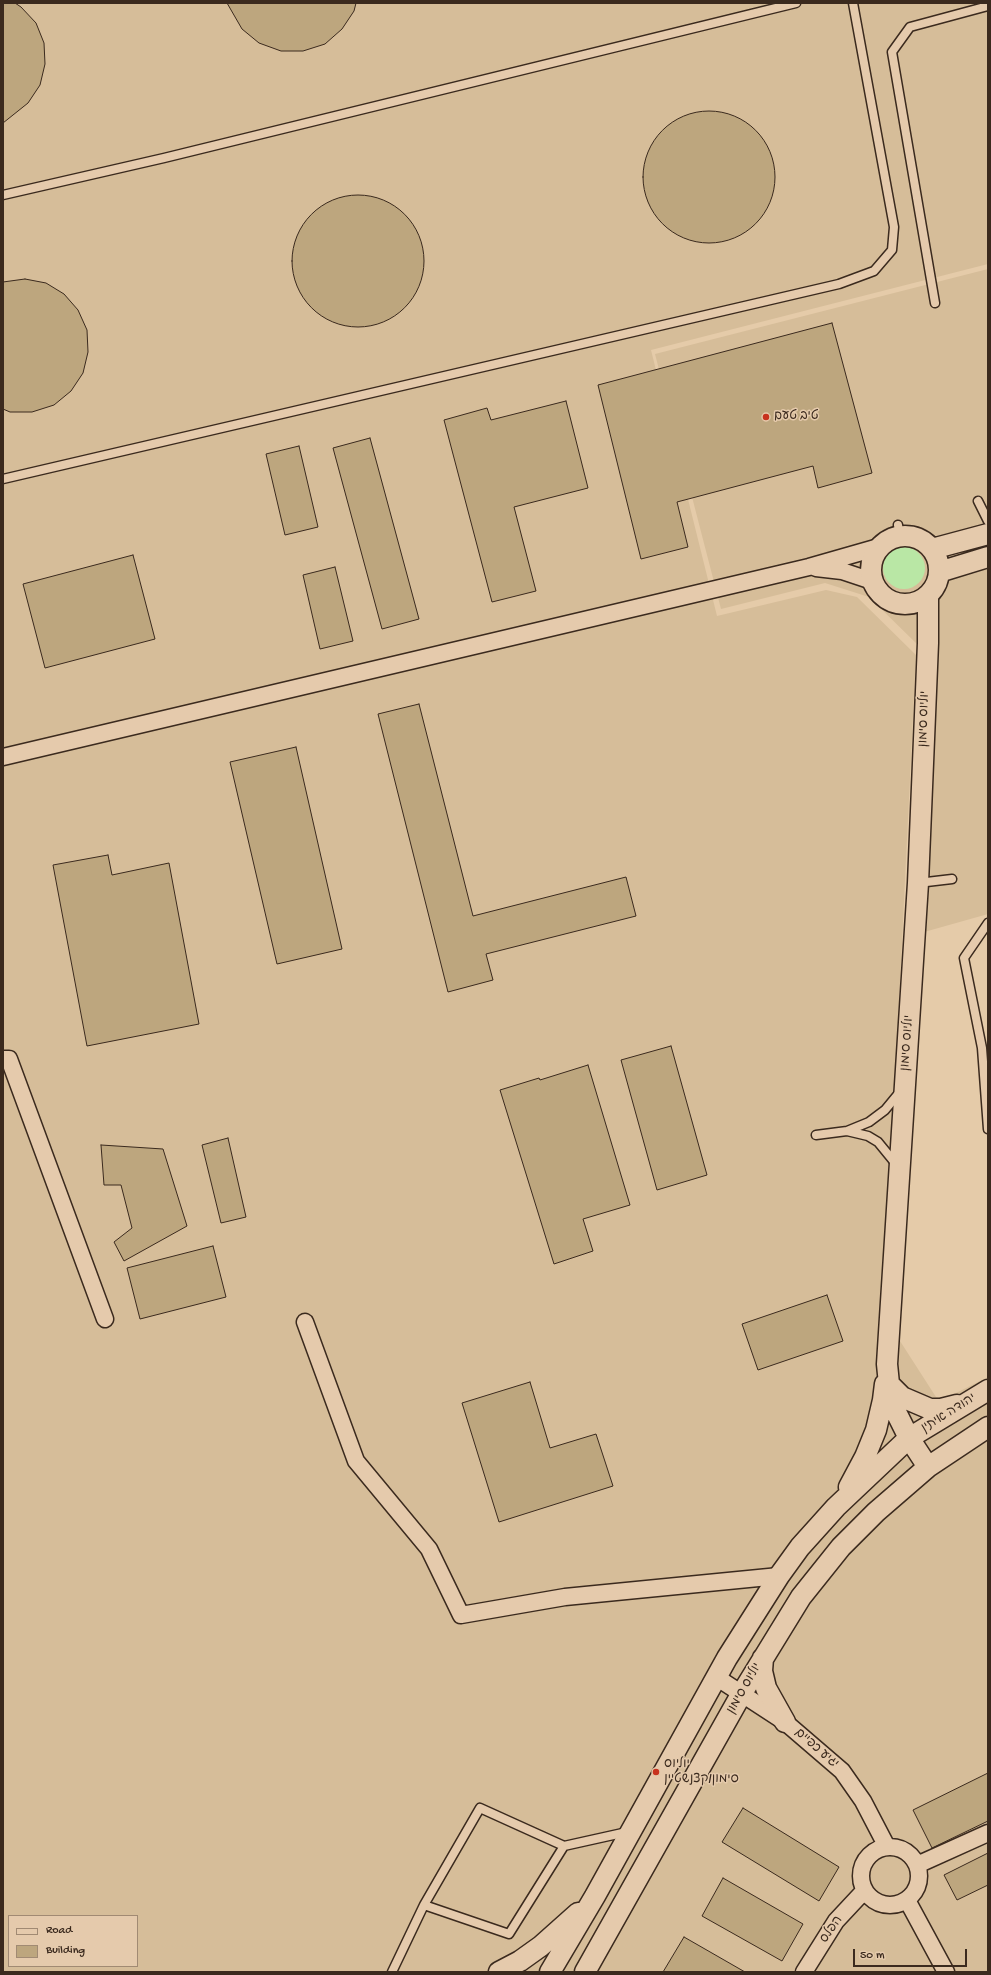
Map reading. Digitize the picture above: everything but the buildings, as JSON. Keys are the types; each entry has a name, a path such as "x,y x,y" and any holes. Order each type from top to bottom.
{"street":[{"path":"3,757 809,567 879,547 892,538 899,530 918,538 932,549 938,560 939,572 934,589 928,596 920,601 909,604 897,604 882,595 872,581 870,570 871,562 879,547"},
{"path":"932,549 988,534"},
{"path":"939,572 988,556"},
{"path":"809,567 842,571 872,581"},
{"name":"יוליוס סימון","path":"585,1972 742,1693 801,1597 841,1546 876,1512 928,1467 894,1408 887,1364 918,883 928,643 928,596"},
{"name":"יוליוס סימון","path":"897,604 919,624 924,631 928,643"},
{"path":"3,1059 8,1059 105,1319"},
{"path":"305,1322 356,1461 429,1549 461,1616 565,1597 779,1576"},
{"path":"836,1506 865,1457 876,1430 883,1400 887,1364"},
{"path":"889,1384 902,1396 930,1409 941,1409 956,1406 980,1394"},
{"name":"יהודה איתין","path":"910,1438 980,1394"},
{"path":"928,1467 988,1427"},
{"path":"550,1972 595,1896 716,1677 779,1576 800,1547 836,1506 910,1438"},
{"path":"764,1656 762,1671 766,1688 785,1722"},
{"name":"יגיע כפיים","path":"716,1677 785,1722 842,1771 863,1801 887,1846"},
{"path":"918,1865 988,1833"},
{"path":"887,1846 897,1847 906,1851 918,1865 920,1874 914,1893 907,1900 898,1905 888,1906 874,1901 864,1891 861,1881 861,1872 864,1862 870,1854 878,1849 887,1846"},
{"name":"הפלס","path":"804,1972 836,1921 864,1891"},
{"path":"499,1972 520,1961 541,1946 595,1896"},
{"path":"907,1900 946,1972"}],"lane":[{"path":"3,194 172,156 796,3"},
{"path":"3,479 831,286 874,271 892,250 894,227 853,3"},
{"path":"935,303 892,52 910,27 988,6"},
{"path":"978,501 988,521"},
{"path":"918,883 952,879"},
{"path":"988,923 964,958 982,1048 988,1128"},
{"path":"816,1135 847,1131 869,1122 885,1110 896,1097 905,1082"},
{"path":"847,1131 868,1136 886,1151 899,1168"},
{"path":"392,1972 424,1905 480,1808 564,1846 632,1830"},
{"path":"424,1905 509,1934 564,1846"}],"shaded area":[{"path":"3,3 988,3 988,264 651,350 717,616 826,590 857,597 916,655 895,1085 902,1207 900,1341 936,1397 948,1397 988,1377 988,1972 3,1972"},
{"path":"988,269 988,914 910,936 920,647 869,597 825,583 721,609 655,354"}],"green space":[{"path":"904,547 919,553 925,568 919,583 904,589 889,583 883,568 889,553"}],"place":[{"name":"טיב טעם","path":"766,417"},
{"name":"יוליוס סימון/קצנשטיין","path":"656,1772"}]}
